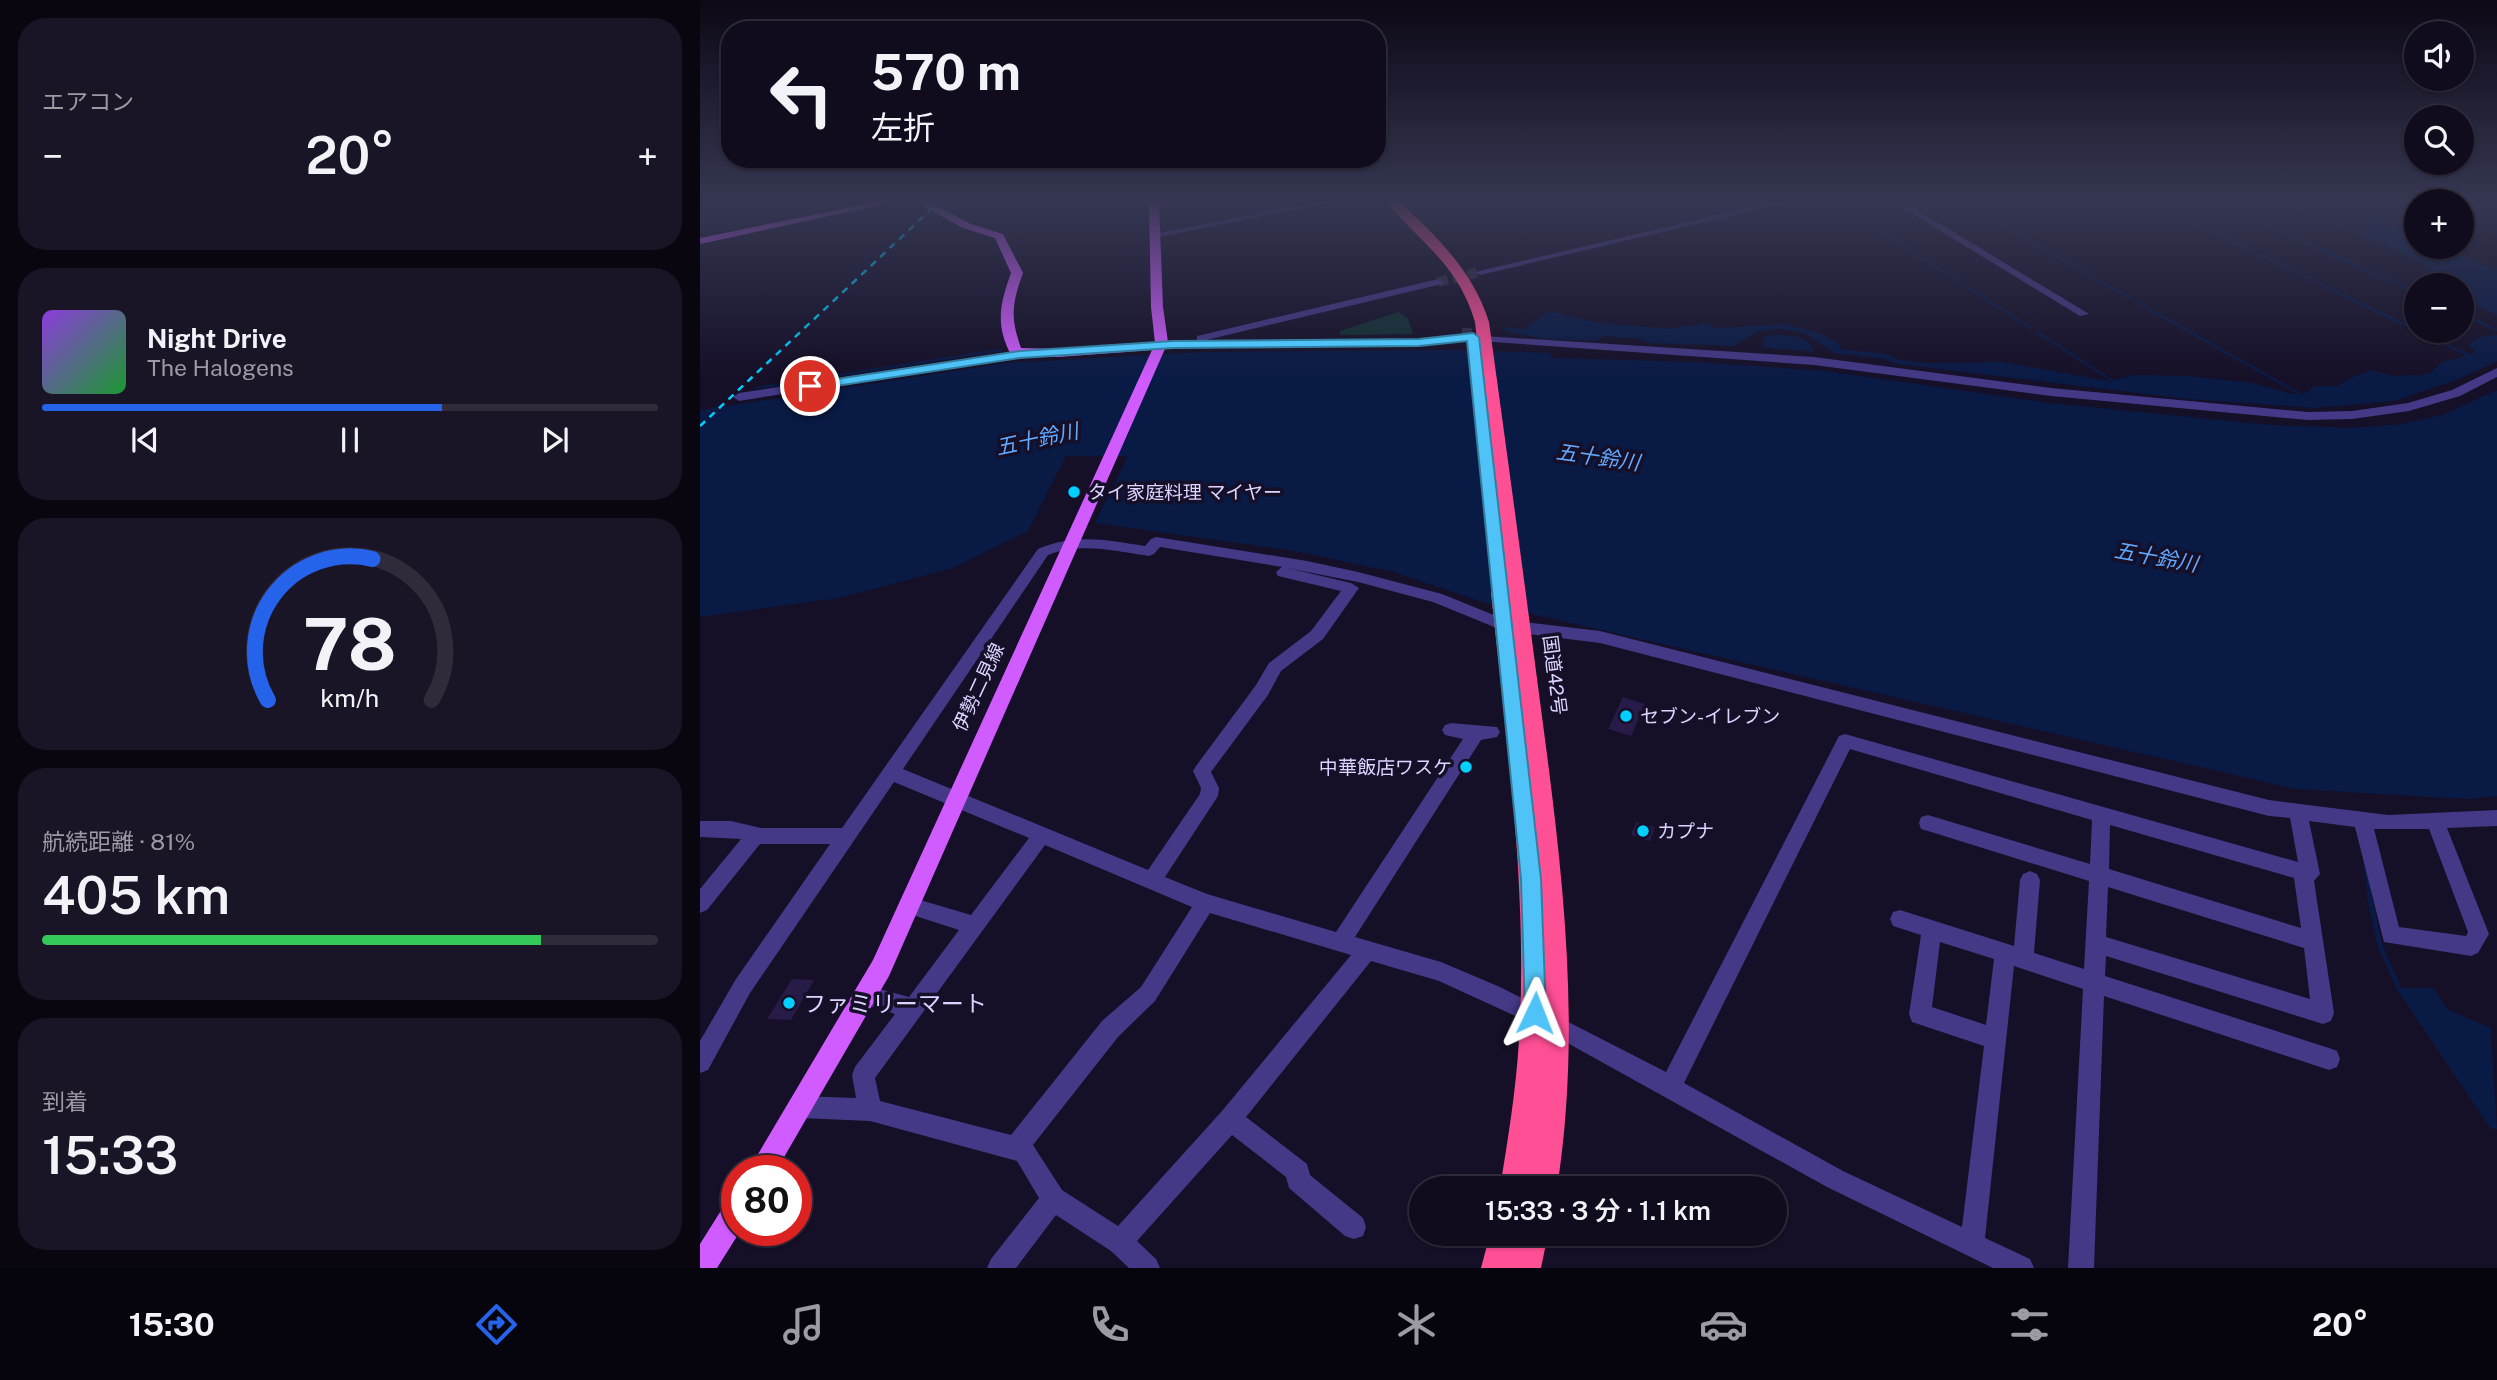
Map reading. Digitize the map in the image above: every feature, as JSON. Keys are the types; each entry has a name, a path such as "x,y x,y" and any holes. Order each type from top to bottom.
{"highway":[{"name":"国道42号","path":"1442,261 1459,285 1478,338"},
{"name":"国道42号","path":"1453,261 1474,295 1511,621 1550,870 1546,1018 1553,1104 1543,1176"},
{"name":"国道42号","path":"1518,1176 1546,1018"},
{"path":"1498,1268 1503,1246"},
{"path":"1524,1268 1529,1246"}],"main road":[{"path":"1012,261 1017,273 1008,292 1008,330 1016,352 1020,354 1164,347"},
{"name":"伊勢二見線","path":"771,1155 865,995 910,906 955,799 1164,347 1157,307 1155,261"},
{"path":"702,1268 721,1237"}],"street":[{"path":"1480,272 1527,261"},
{"path":"1996,261 2084,314"},
{"path":"1164,347 1438,282"},
{"path":"1164,347 1478,338 1548,345 1814,361 2051,392 2308,416 2352,415 2409,407 2447,396 2497,372"},
{"path":"738,397 1020,354"},
{"path":"702,1054 743,986 1043,552 1056,545 1073,542 1152,547 1307,566 1358,577 1511,621 1600,636 2197,792 2298,813 2363,821 2497,818"},
{"path":"1152,547 1286,572 1351,588 1317,635 1275,667 1256,700 1202,771 1210,788 1209,796 1152,880"},
{"path":"1340,943 1484,733 1451,730"},
{"path":"1670,1088 1845,741 2310,874 2298,813"},
{"path":"890,772 1205,902 1441,972 1546,1018 1835,1179 2021,1268"},
{"path":"2081,1268 2101,815"},
{"path":"2363,821 2391,935 2471,946 2479,934 2435,821"},
{"path":"1928,823 2312,941"},
{"path":"700,829 731,829 756,835 848,836"},
{"path":"700,904 756,835"},
{"path":"870,1111 863,1075 1042,835"},
{"path":"2096,943 2323,1013 2303,872"},
{"path":"1972,1245 1997,1040 2029,880"},
{"path":"1016,1148 1110,1029 1148,994 1205,902"},
{"path":"910,906 974,925"},
{"path":"1899,919 2329,1059"},
{"path":"1932,930 1920,1013 1997,1040"},
{"path":"1120,1242 1230,1119 1367,951"},
{"path":"865,995 912,1008"},
{"path":"800,1107 870,1111 1016,1148 1025,1153 1053,1199 1120,1242 1147,1268"},
{"path":"1230,1119 1299,1172 1297,1180 1354,1227"},
{"path":"1000,1268 1053,1199"}],"green space":[{"path":"1398,312 1408,318 1413,334 1340,335 1340,331"}],"water":[{"path":"2419,261 2477,261 2497,270 2497,316 2474,304 2474,273 2433,273"},
{"path":"1555,312 1594,322 1668,329 1704,323 1718,328 1785,324 1817,332 1838,342 1840,349 1887,354 1896,359 1925,363 2002,362 2110,381 2134,375 2189,376 2253,383 2292,394 2306,393 2314,386 2338,386 2372,370 2392,376 2430,373 2442,362 2473,354 2475,351 2469,345 2474,341 2497,335 2497,361 2459,379 2395,401 2315,408 2188,399 1897,364 1885,359 1834,353 1804,333 1781,329 1756,332 1734,346 1646,343 1639,339 1604,336 1597,341 1546,339 1503,331 1504,327 1523,329 1546,313"},
{"path":"1769,335 1802,339 1812,346 1814,352 1762,347 1763,339"},
{"name":"五十鈴川","path":"1466,350 1550,353 1552,358 1698,362 1826,371 2050,403 2271,425 2353,428 2403,424 2442,415 2497,390 2497,796 2467,799 2296,789 1492,605 1393,572 1295,551 1095,523 1128,456 1066,456 1028,531 953,568 839,598 700,617 700,410 1006,363 1202,352"},
{"path":"2396,988 2434,988 2447,1009 2491,1028 2497,1129 2491,1129"}],"building":[{"name":"セブン-イレブン","path":"1623,697 1645,704 1631,736 1608,729"},
{"name":"カプナ","path":"1636,822 1655,827 1650,841 1631,835"},
{"name":"ファミリーマート","path":"792,979 814,980 791,1020 767,1019"}],"waterway":[{"path":"1927,261 2031,328"},
{"path":"2066,261 2130,298"},
{"path":"2273,261 2470,356"},
{"path":"2347,261 2404,287"},
{"path":"2135,301 2300,394"},
{"path":"2474,319 2497,330"},
{"path":"2037,332 2113,381"},
{"path":"756,388 1001,350"},
{"path":"2365,864 2370,896"},
{"path":"2369,895 2380,946 2400,990"}],"tunnel":[{"path":"1438,282 1480,272"},
{"path":"1462,333 1492,333"}],"railway":[{"path":"700,426 876,261"}],"place":[{"name":"タイ家庭料理 マイヤー","path":"1074,492"},
{"name":"セブン-イレブン","path":"1626,716"},
{"name":"中華飯店ワスケ","path":"1466,767"},
{"name":"カプナ","path":"1643,831"},
{"name":"ファミリーマート","path":"789,1003"}],"route":[{"path":"810,386 1020,354 1173,344 1419,342 1473,337 1531,879 1537,982 1535,1013"}]}
